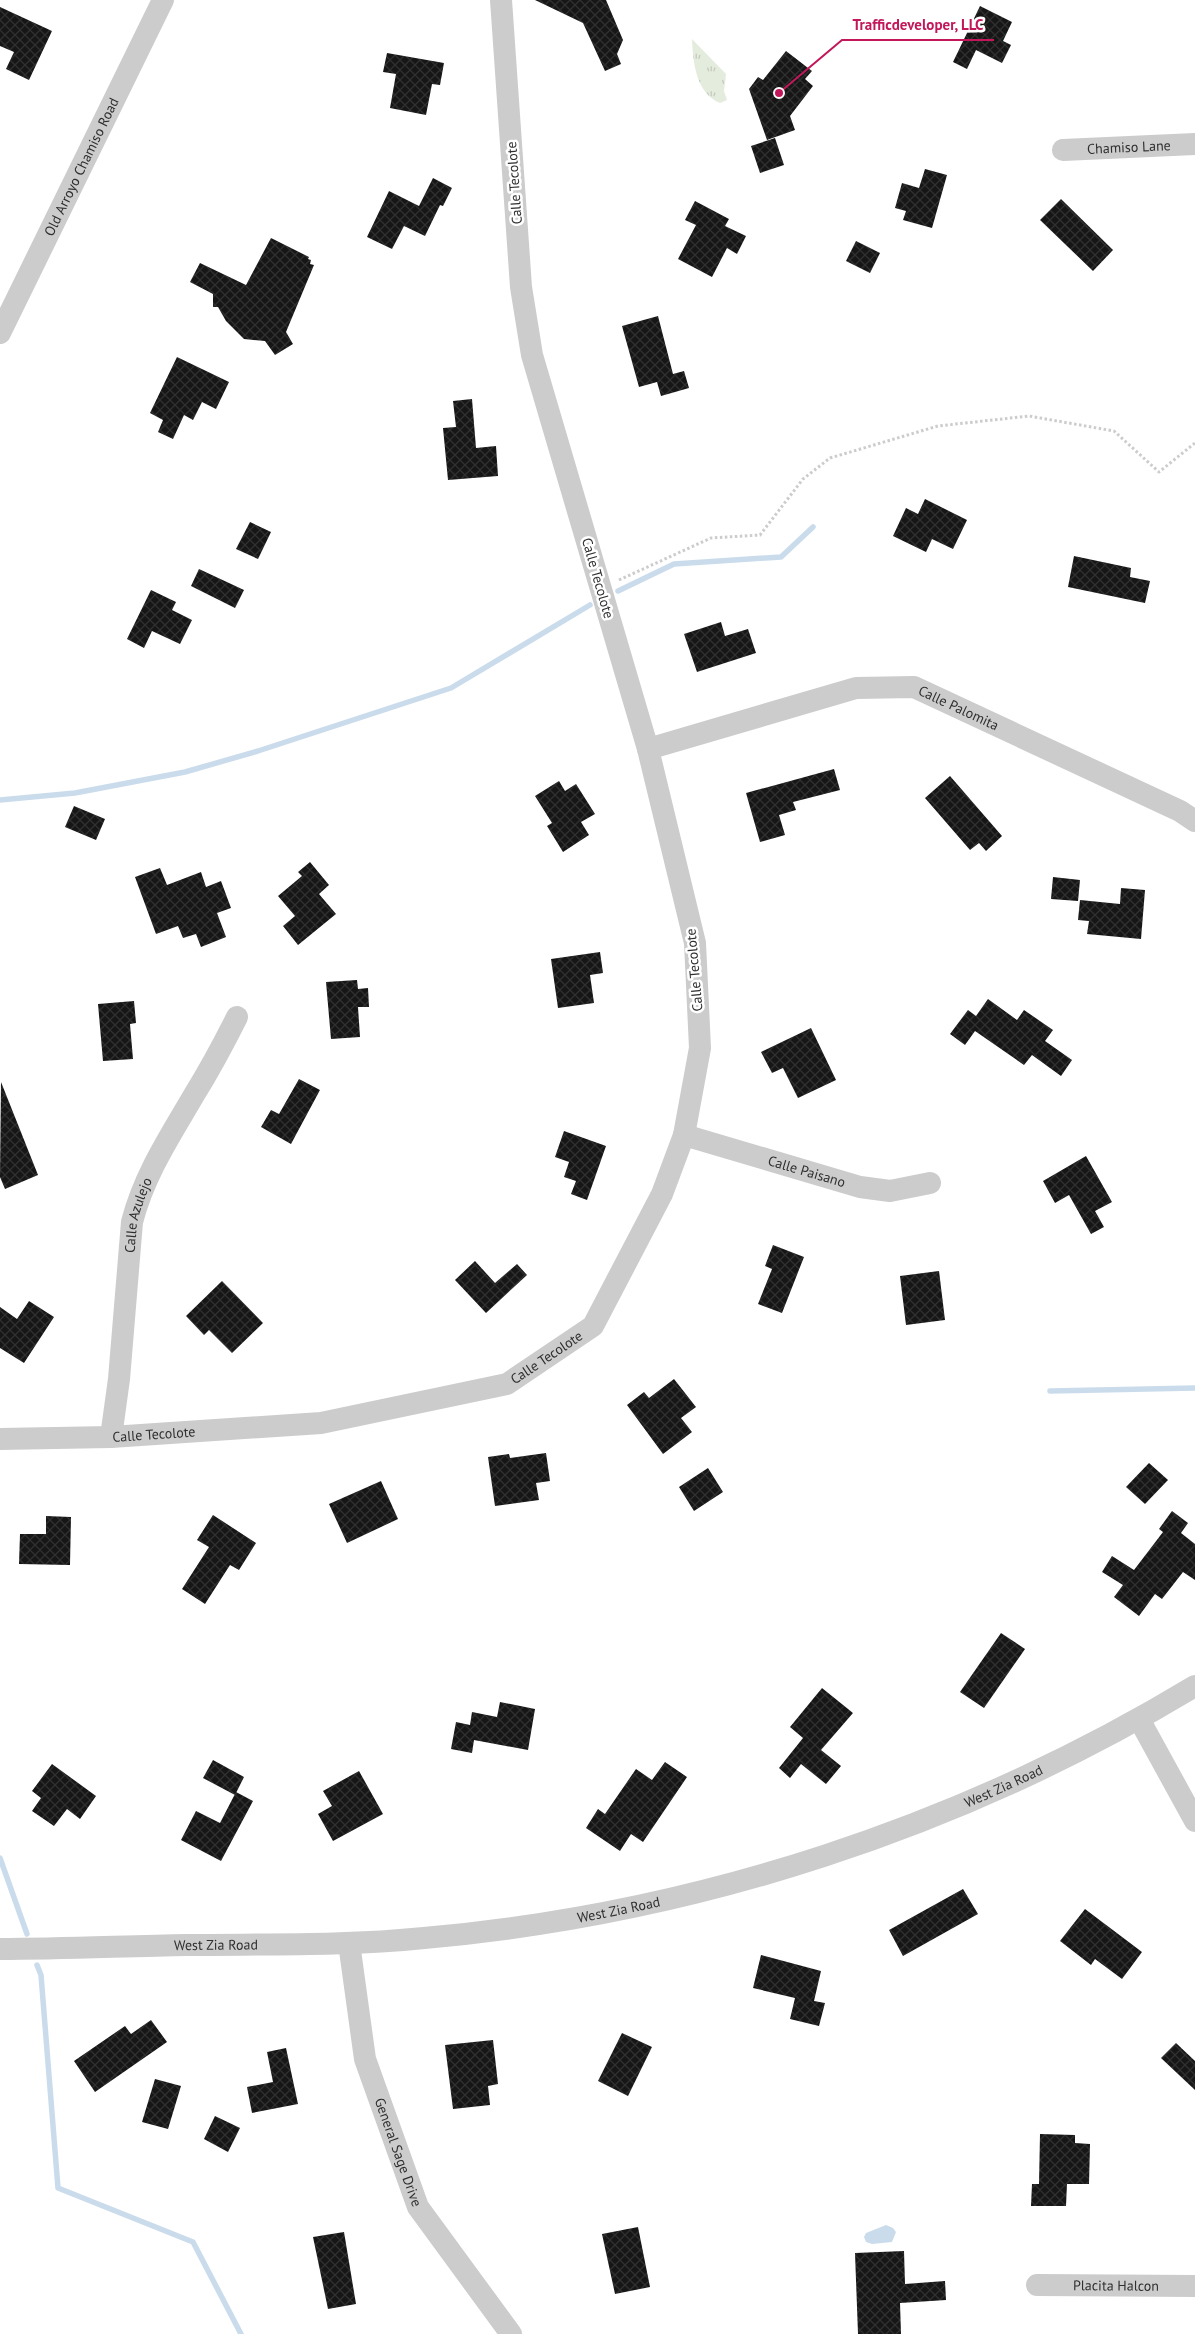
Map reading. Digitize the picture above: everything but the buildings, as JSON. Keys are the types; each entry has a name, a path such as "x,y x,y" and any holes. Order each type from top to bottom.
{"street":[{"name":"Old Arroyo Chamiso Road","path":"0,333 163,0"},
{"name":"Calle Tecolote","path":"0,1440 111,1437 321,1423 507,1384 593,1326 662,1194 684,1135 700,1048 695,942 648,749 532,355 521,287 501,0"},
{"name":"Chamiso Lane","path":"1062,150 1195,144"},
{"name":"Calle Palomita","path":"648,749 856,688 914,688 1180,812 1195,821"},
{"name":"Calle Azulejo","path":"111,1437 119,1379 132,1222 139,1196 149,1171 212,1066 237,1017"},
{"name":"Calle Paisano","path":"684,1135 860,1187 890,1191 930,1183"},
{"name":"West Zia Road","path":"0,1949 349,1943 425,1938 573,1918 647,1904 721,1886 816,1859 910,1825 1049,1766 1139,1719 1195,1686"},
{"path":"1139,1719 1195,1821"},
{"name":"General Sage Drive","path":"349,1943 365,2059 418,2207 511,2334"},
{"name":"Placita Halcon","path":"1037,2285 1195,2286"}],"path":[{"path":"601,588 711,538 760,535 803,479 830,458 938,426 1030,416 1114,431 1159,472 1195,443"}],"green space":[{"path":"692,39 726,74 724,91 727,100 720,103 712,98 701,85 693,58"}],"water":[{"path":"886,2225 893,2228 896,2232 892,2242 872,2244 866,2242 864,2237 866,2233"}],"waterway":[{"path":"618,591 674,564 781,557 813,527"},
{"path":"0,800 75,793 185,772 258,751 451,688 590,605"},
{"path":"1050,1391 1195,1388"},
{"path":"0,1858 27,1934"},
{"path":"37,1965 41,1975 58,2188 193,2242 241,2334"}],"place":[{"name":"Trafficdeveloper, LLC","path":"779,93"}]}
